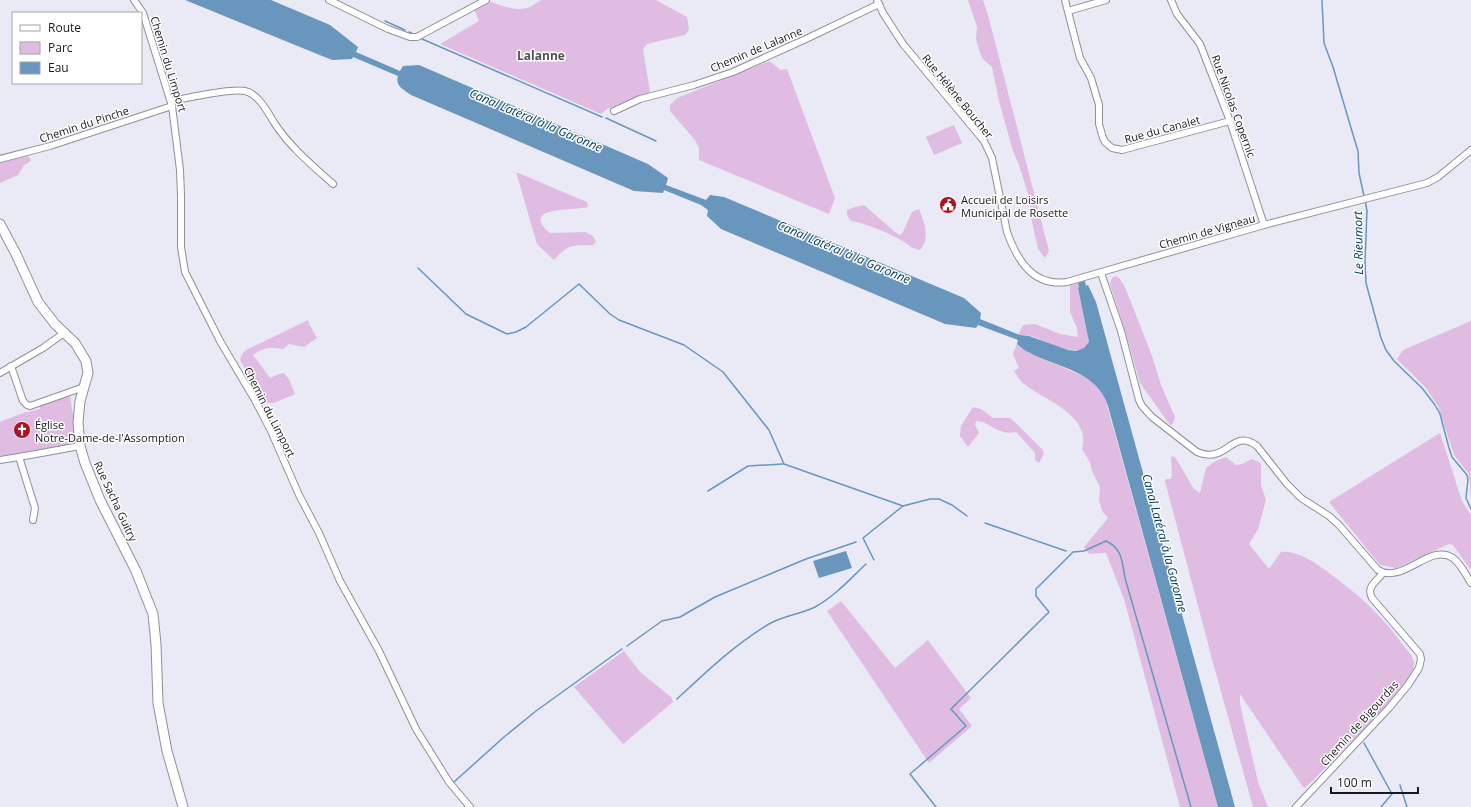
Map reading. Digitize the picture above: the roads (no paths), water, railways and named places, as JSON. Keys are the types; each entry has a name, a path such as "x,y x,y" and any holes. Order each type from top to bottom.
{"street":[{"name":"Chemin du Limport","path":"134,0 143,13 172,103 180,170 181,252 185,272 220,342 256,402 271,431 299,495 319,534 340,581 379,651 416,729 449,782 470,807"},
{"path":"329,0 388,29 410,37 417,37 424,34 486,0"},
{"name":"Rue du Canalet","path":"1065,0 1080,58 1091,78 1099,105 1100,132 1105,142 1109,146 1114,149 1122,150 1230,121"},
{"path":"1068,11 1106,0"},
{"name":"Rue Nicolas Copernic","path":"1171,0 1177,14 1200,44 1230,121 1264,225"},
{"name":"Chemin de Lalanne","path":"614,111 640,100 694,85 733,72 802,41 878,2"},
{"name":"Rue Hélène Boucher","path":"878,2 892,29 903,44 984,141 992,158 1006,232 1020,260 1035,276 1057,284"},
{"name":"Chemin du Pinche","path":"0,159 50,146 172,103 238,90 248,92 255,97 291,145 333,184"},
{"name":"Chemin de Vigneau","path":"1057,284 1101,273 1264,225 1427,183 1438,177 1471,150"},
{"name":"Rue Sacha Guitry","path":"0,224 43,310 75,343 86,361 88,373 80,401 78,422 80,446 85,463 100,500 136,571 153,614 156,644 158,703 168,754 183,807"},
{"path":"1101,273 1121,331 1139,400 1152,417 1197,452 1205,455 1218,454 1239,441 1245,440 1257,446 1287,484 1302,498 1340,525 1378,570 1383,573 1403,570 1435,555 1441,554 1446,555 1458,562 1471,583"},
{"path":"0,373 43,348 64,333"},
{"path":"11,366 23,401 27,405 50,399 84,387"},
{"path":"0,460 19,458 80,446"},
{"path":"19,458 35,508 33,520"},
{"name":"Chemin de Bigourdas","path":"1296,807 1389,708 1418,668 1421,659 1420,654 1372,598 1370,593 1371,586 1383,573"}],"water":[{"name":"Canal Latéral à la Garonne","path":"185,0 271,0 330,25 358,47 356,52 400,71 403,66 419,65 648,164 668,178 666,185 706,200 710,195 724,197 964,298 981,313 980,319 1020,335 1029,336 1068,350 1076,351 1084,348 1089,342 1078,288 1078,283 1085,281 1086,286 1088,285 1096,302 1235,807 1218,807 1108,406 1103,394 1086,378 1065,367 1028,352 1017,344 1018,340 978,325 976,328 945,324 721,229 707,216 708,210 701,205 664,190 663,193 634,191 411,95 399,85 397,79 398,76 353,57 352,59 332,60"},
{"path":"846,551 852,568 819,578 813,561"}],"waterway":[{"name":"Le Rieumort","path":"1322,0 1324,43 1333,67 1358,151 1359,173 1364,196"},
{"path":"385,21 405,30"},
{"path":"409,32 415,35"},
{"path":"422,39 602,117"},
{"path":"606,118 656,141"},
{"name":"Le Rieumort","path":"1365,200 1367,211 1365,262 1366,283 1381,338 1386,350 1394,361 1422,388 1440,414 1452,457 1467,475 1466,498 1471,509"},
{"path":"418,268 466,314 507,334 516,332 526,327 579,284 610,314 619,320 684,345 723,372 769,430 784,464 903,506 930,499 939,499 952,505 967,516"},
{"path":"708,491 748,466 783,464"},
{"path":"874,560 863,538 903,506"},
{"path":"985,523 1066,551"},
{"path":"936,807 910,774 966,726 951,709 1049,612 1036,596 1036,589 1073,552 1084,551 1106,541 1112,544 1121,556 1125,578 1191,807"},
{"path":"627,646 662,621 680,617 715,597 806,559 856,542"},
{"path":"677,699 744,640 774,621 810,609 822,603 842,587 866,564"},
{"path":"454,782 504,737 536,711 622,649"},
{"path":"1364,743 1392,794 1381,807"},
{"path":"1400,785 1407,807"}],"place":[{"name":"Accueil de Loisirs Municipal de Rosette","path":"948,205"},
{"name":"Église Notre-Dame-de-l'Assomption","path":"22,430"}],"district":[{"name":"Lalanne","path":"541,55"}]}
